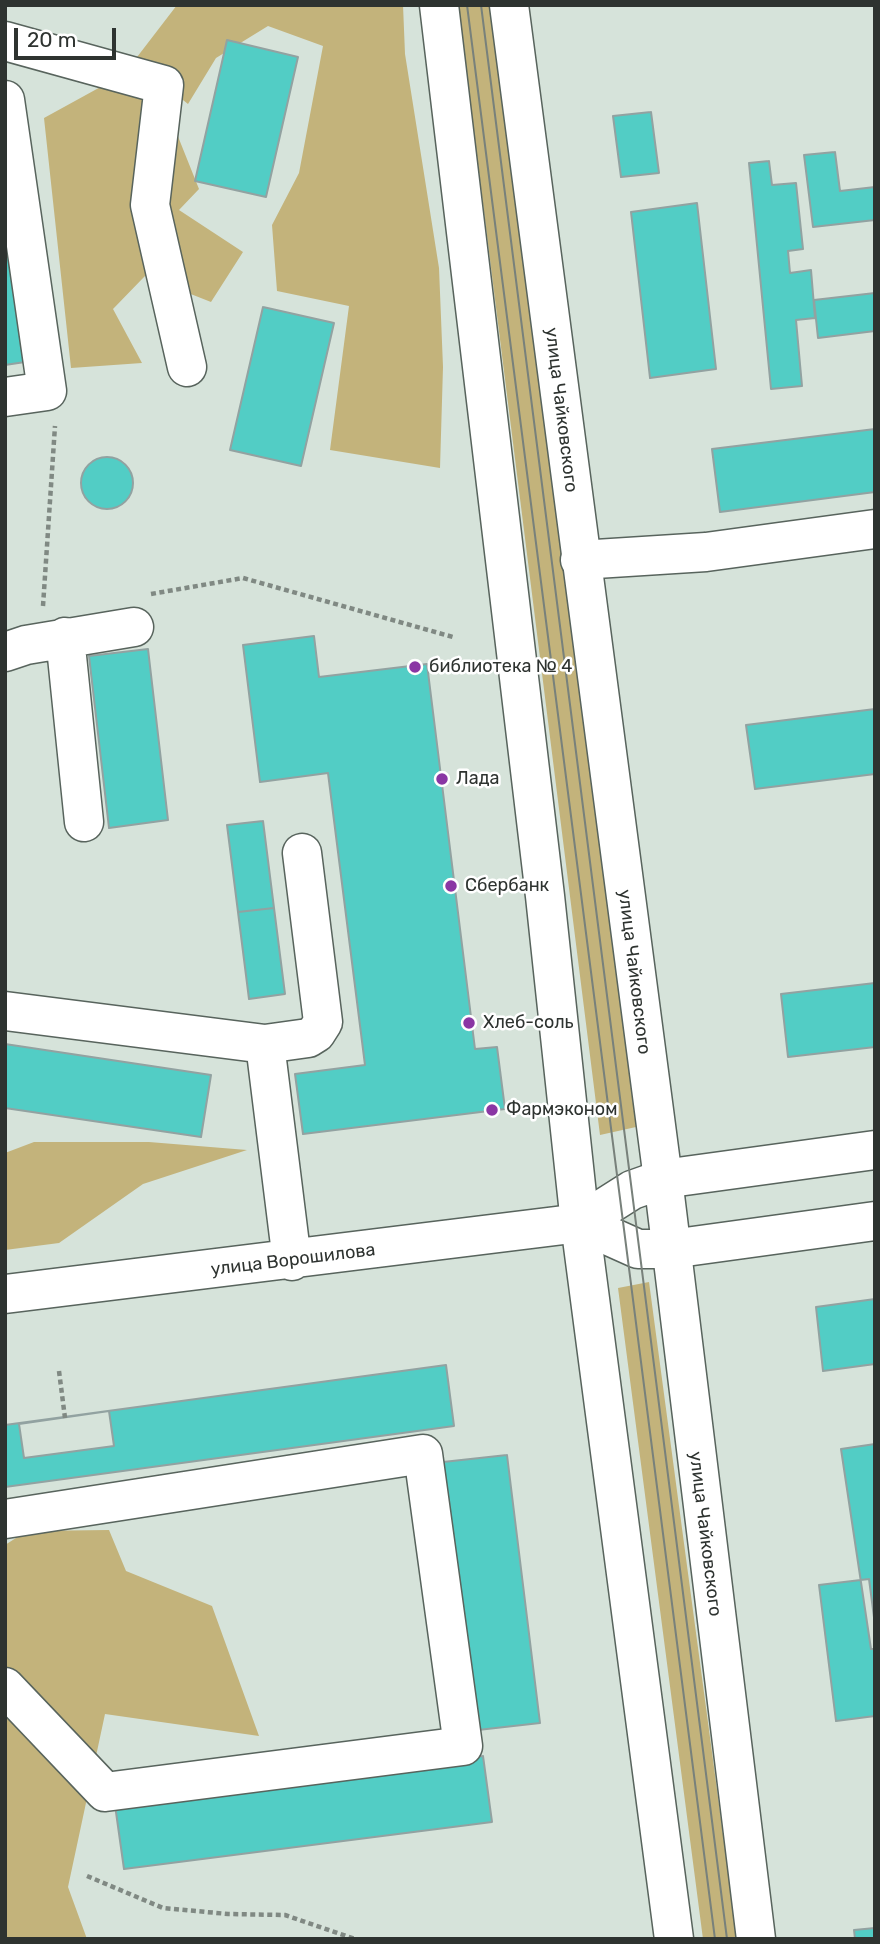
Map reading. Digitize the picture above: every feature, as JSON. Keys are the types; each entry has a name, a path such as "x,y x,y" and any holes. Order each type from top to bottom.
{"main road":[{"path":"439,5 545,895 580,1223 674,1939"},
{"name":"улица Чайковского","path":"509,5 663,1179 756,1939"},
{"path":"5,41 164,85 150,205 187,367"},
{"path":"5,100 47,391 5,397"},
{"path":"580,560 706,552 875,529"},
{"path":"15,648 134,626"},
{"path":"65,637 84,822"},
{"path":"5,1011 265,1044 308,1038 316,1033 323,1021 302,853"},
{"path":"265,1044 292,1261"},
{"name":"улица Ворошилова","path":"5,1294 292,1261 580,1223 632,1190 663,1179 875,1150"},
{"path":"580,1223 638,1249 671,1250 875,1221"},
{"path":"5,1519 423,1454 463,1746 105,1792 5,1687"}],"path":[{"path":"15,648 42,616 47,582 56,428 47,391"},
{"path":"196,586 243,578 453,638"},
{"path":"58,1371 65,1418"},
{"path":"88,1876 163,1908 285,1915 355,1939"}],"shaded area":[{"path":"177,5 403,5 405,54 439,268 443,367 440,468 330,450 349,306 277,291 272,225 299,173 323,46 268,26 216,58 188,104 134,61"},
{"path":"458,5 492,5 636,1127 600,1135"},
{"path":"115,79 163,99 199,189 179,210 243,252 211,302 145,276 113,309 142,363 71,368 44,118"},
{"path":"34,1142 149,1142 247,1150 143,1184 59,1243 5,1250 5,1153"},
{"path":"649,1282 737,1939 703,1939 618,1288"},
{"path":"109,1530 126,1571 212,1606 259,1736 105,1714 68,1887 87,1939 5,1939 5,1545 27,1531"}],"building":[{"path":"227,40 298,57 266,197 195,181"},
{"path":"651,112 659,173 621,177 613,116"},
{"path":"835,152 840,191 875,187 875,220 813,227 804,155"},
{"path":"769,161 772,185 796,183 803,249 788,251 790,273 811,270 815,318 796,320 802,386 771,389 749,163"},
{"path":"697,203 716,369 650,378 631,212"},
{"path":"5,211 25,362 5,365"},
{"path":"875,293 875,331 818,338 814,300"},
{"path":"263,307 334,323 301,466 230,450"},
{"path":"875,429 875,492 720,512 712,449"},
{"path":"107,457 117,459 125,465 131,473 131,493 125,501 117,507 107,509 97,507 89,501 83,493 81,483 83,473 89,465 97,459"},
{"path":"314,636 319,677 427,664 475,1049 497,1047 505,1109 303,1134 295,1074 365,1065 328,773 260,782 243,645"},
{"path":"148,649 168,820 109,828 89,656"},
{"path":"875,709 875,774 755,789 746,725"},
{"path":"263,821 274,908 238,912 227,825"},
{"path":"274,908 285,994 249,999 238,912"},
{"path":"875,983 875,1047 788,1057 781,994"},
{"path":"5,1044 211,1075 201,1137 5,1108"},
{"path":"875,1299 875,1364 823,1371 816,1307"},
{"path":"446,1365 454,1426 5,1487 5,1425"},
{"path":"109,1411 114,1446 24,1458 19,1424"},
{"path":"875,1444 875,1649 871,1649 841,1449"},
{"path":"507,1455 540,1723 478,1730 443,1462"},
{"path":"869,1579 875,1625 875,1716 836,1721 819,1585"},
{"path":"483,1756 492,1822 124,1869 115,1805"},
{"path":"875,1928 875,1939 855,1939 854,1930"}],"tram line":[{"path":"467,5 715,1939"},
{"path":"481,5 727,1939"}],"place":[{"name":"библиотека № 4","path":"415,667"},
{"name":"Лада","path":"442,779"},
{"name":"Сбербанк","path":"451,886"},
{"name":"Хлеб-соль","path":"469,1023"},
{"name":"Фармэконом","path":"492,1110"}]}
